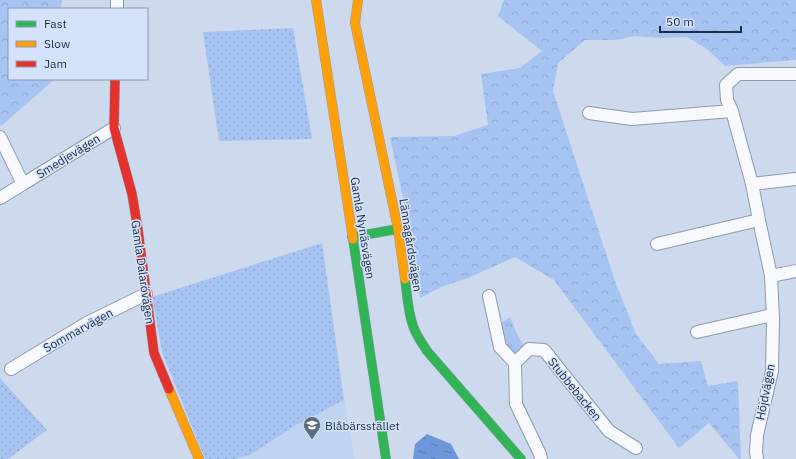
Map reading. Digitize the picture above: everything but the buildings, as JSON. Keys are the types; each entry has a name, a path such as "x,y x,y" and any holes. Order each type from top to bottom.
{"street":[{"name":"Gamla Nynäsvägen","path":"316,0 386,459"},
{"name":"Lännagårdsvägen","path":"358,0 355,23 398,230 408,303 413,326 427,351 439,366 521,459"},
{"name":"Höjdvägen","path":"757,459 756,434 772,371 771,276 752,184 732,112 727,100 726,85 738,74 796,74"},
{"name":"Gamla Dalarövägen","path":"115,80 114,128 132,194 154,353 199,459"},
{"path":"589,113 632,119 732,112"},
{"name":"Smedjevägen","path":"0,198 114,128"},
{"name":"Smedjevägen","path":"0,137 23,184"},
{"path":"752,184 796,179"},
{"path":"657,244 759,220"},
{"path":"352,238 398,230"},
{"path":"771,276 796,271"},
{"name":"Sommarvägen","path":"11,369 87,323 146,294"},
{"path":"489,296 500,347 515,363 516,404 541,459"},
{"path":"697,332 772,315"},
{"name":"Stubbebacken","path":"515,363 529,349 544,350 609,431 636,448"}],"shaded area":[{"name":"Blåbärsstället","path":"344,400 355,459 235,459 250,455 296,425"}],"green space":[{"path":"0,0 62,0 61,8 8,8 8,80 54,80 1,126"},
{"path":"504,0 796,0 796,60 725,66 707,49 687,37 662,38 634,36 616,40 585,40 558,63 553,91 615,281 636,334 659,364 701,361 708,386 738,381 741,459 739,459 709,423 679,448 554,280 515,257 468,278 441,287 420,298 413,245 390,137 454,136 488,125 481,74 520,68 542,51 498,16"},
{"path":"293,28 312,139 219,141 203,32"},
{"path":"322,243 344,400 296,425 250,455 235,459 205,459 162,352 152,297"},
{"path":"510,317 525,348 515,359 503,346 499,325"},
{"path":"0,378 47,430 8,459 0,459"}],"water":[{"path":"427,434 451,444 459,459 413,459 415,444"}],"traffic: fast":[{"path":"352,237 398,229"},
{"path":"353,239 386,459"},
{"path":"405,279 411,321 421,342 427,351 521,459"}],"traffic: slow":[{"path":"316,0 353,239"},
{"path":"358,0 355,23 398,229 405,279"},
{"path":"169,389 199,459"}],"traffic: jam":[{"path":"115,80 114,128 132,194 154,353 169,389"}],"place":[{"name":"Blåbärsstället","path":"312,440"}]}
